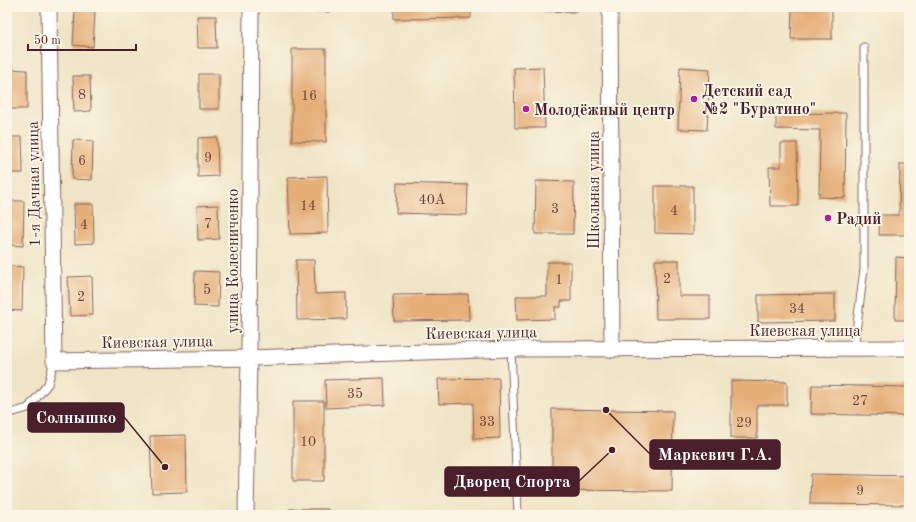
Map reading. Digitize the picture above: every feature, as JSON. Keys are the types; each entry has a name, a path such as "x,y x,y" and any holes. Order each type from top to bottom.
{"street":[{"name":"1-я Дачная улица","path":"49,7 54,361"},
{"name":"улица Колесниченко","path":"246,515 249,358 251,7"},
{"name":"Школьная улица","path":"610,7 612,350"},
{"name":"Киевская улица","path":"54,361 249,358 511,349 612,350 909,348"}],"lane":[{"path":"854,348 864,270 864,48"},
{"path":"511,349 518,515"},
{"path":"7,414 28,408 48,384 54,361"}],"building":[{"path":"291,7 329,7 329,12 291,12"},
{"path":"394,7 471,7 471,18 394,19"},
{"path":"537,7 576,7 576,12 537,11"},
{"path":"792,7 832,7 832,39 791,39"},
{"path":"75,10 95,11 93,47 73,45"},
{"path":"197,16 216,16 217,48 198,48"},
{"path":"292,49 326,49 326,142 292,141"},
{"path":"543,67 545,128 515,128 514,68"},
{"name":"Детский сад №2 \"Буратино\"","path":"680,67 710,69 707,130 678,129"},
{"path":"7,69 27,70 27,109 7,109"},
{"path":"199,74 219,74 219,109 199,109"},
{"path":"73,76 90,76 91,111 74,112"},
{"path":"846,113 845,198 819,197 820,130 776,129 776,114"},
{"path":"7,137 22,137 23,173 7,173"},
{"path":"217,137 218,176 198,177 198,138"},
{"path":"73,140 93,141 92,180 72,179"},
{"path":"781,143 797,143 798,206 770,206 769,167 781,167"},
{"path":"900,164 909,164 909,235 879,235 880,215 899,215"},
{"path":"327,176 328,233 290,234 288,177"},
{"path":"536,181 574,182 573,234 535,234"},
{"path":"397,183 468,185 467,215 396,213"},
{"path":"655,186 693,186 693,234 655,233"},
{"path":"7,201 24,201 23,246 7,245"},
{"path":"74,204 93,204 94,243 75,244"},
{"path":"218,205 219,239 198,240 197,206"},
{"path":"896,257 909,258 909,320 895,320"},
{"path":"296,260 314,260 315,294 346,293 346,319 297,320"},
{"path":"655,260 679,260 679,296 710,296 710,319 656,319"},
{"path":"547,262 571,262 571,301 561,301 561,307 555,307 555,319 517,320 516,296 547,296"},
{"path":"7,266 23,267 22,311 7,310"},
{"path":"195,271 219,272 218,307 194,306"},
{"path":"92,276 93,315 70,316 68,277"},
{"path":"468,294 469,320 394,321 393,295"},
{"path":"835,294 835,321 758,322 758,295"},
{"path":"384,378 385,405 326,408 325,380"},
{"path":"499,378 500,438 474,439 473,403 439,404 438,379"},
{"path":"731,381 787,382 787,405 757,405 757,438 731,438"},
{"path":"812,385 909,387 909,416 811,414"},
{"path":"293,401 324,401 324,481 293,481"},
{"path":"552,409 673,411 672,491 552,490"},
{"path":"186,435 187,492 152,493 150,436"},
{"path":"811,474 909,476 909,505 810,504"},
{"path":"289,509 328,509 329,515 289,515"}],"place":[{"name":"Детский сад №2 \"Буратино\"","path":"694,99"},
{"name":"Молодёжный центр","path":"526,109"},
{"name":"Радий","path":"828,218"},
{"name":"Маркевич Г.А.","path":"606,410"},
{"name":"Дворец Спорта","path":"612,450"},
{"name":"Солнышко","path":"165,467"}]}
